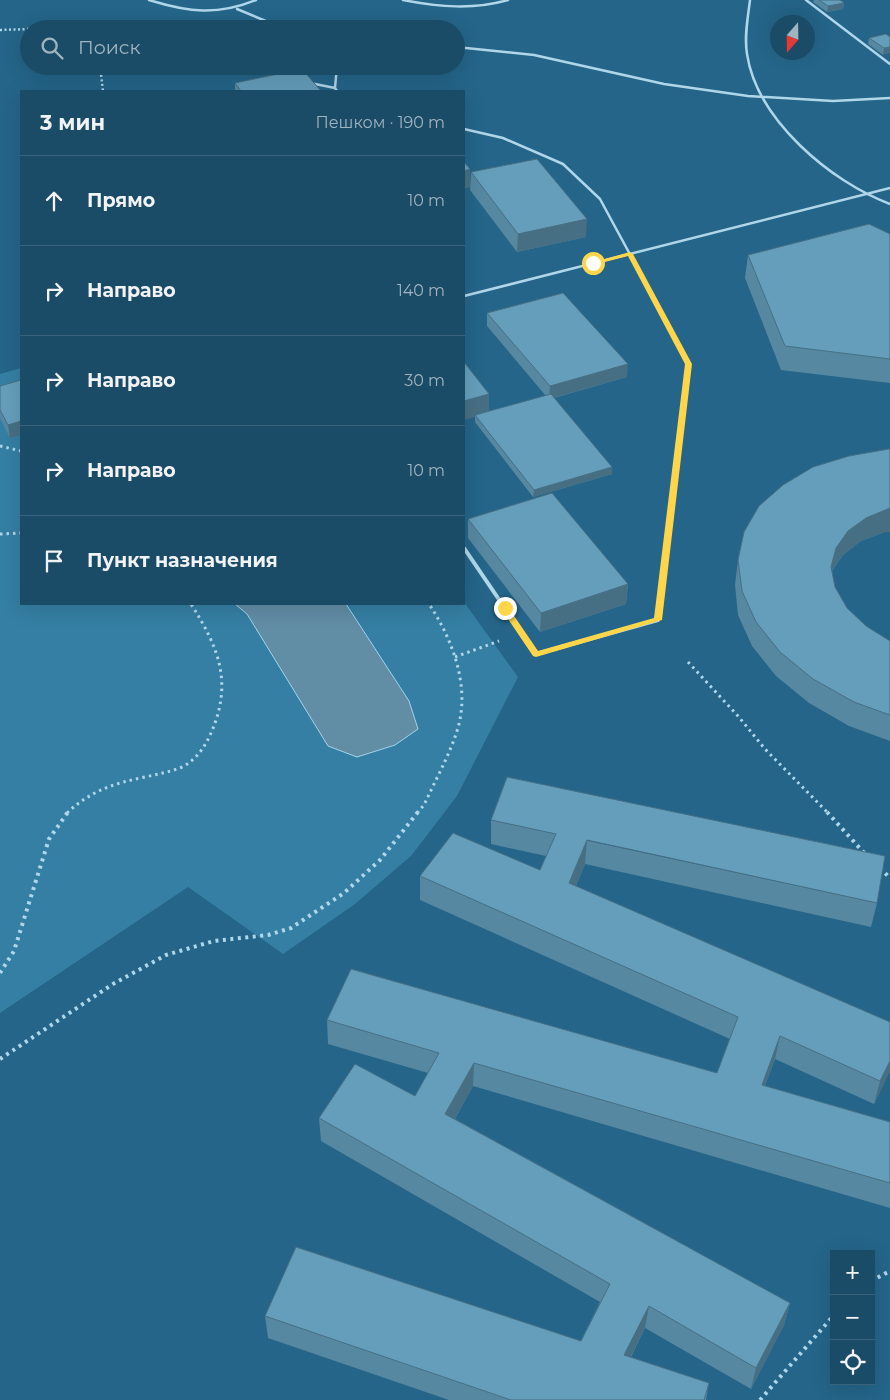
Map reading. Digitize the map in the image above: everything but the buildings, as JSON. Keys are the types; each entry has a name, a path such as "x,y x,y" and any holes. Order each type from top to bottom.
{"lane":[{"path":"149,0 173,7 216,11 237,9 256,0"},
{"path":"403,0 458,7 498,4 508,0"},
{"path":"750,0 747,36 748,55 754,76 764,98 779,122 829,171 865,194 890,204"},
{"path":"806,0 890,64"},
{"path":"237,9 263,20"},
{"path":"465,48 506,50 582,64 664,84 764,98 820,102 890,98"},
{"path":"309,82 336,90 337,75"},
{"path":"465,128 503,138 564,164 600,199 689,364 658,620 536,654 465,549"},
{"path":"465,296 890,188"}],"path":[{"path":"0,30 20,29"},
{"path":"101,75 103,90"},
{"path":"0,446 20,451"},
{"path":"0,534 20,533"},
{"path":"0,973 14,951 49,839 58,822 74,805 115,782 184,767 200,754 212,730 221,702 224,674 214,642 192,605"},
{"path":"0,1059 113,984 166,956 214,941 268,935 291,928 344,893 380,860 424,806 457,731 462,706 460,677 455,657 440,619 430,605"},
{"path":"455,657 499,641"},
{"path":"688,662 738,716 765,749 871,860"},
{"path":"878,866 890,878"},
{"path":"875,1279 890,1271"},
{"path":"760,1400 830,1320"}],"shaded area":[{"path":"20,368 20,605 465,605 465,603 518,677 457,796 411,856 355,904 283,954 188,887 0,1013 0,374"},
{"path":"236,605 347,605 409,701 418,729 395,745 357,757 328,746 247,614"}],"route":[{"path":"505,608 536,654 648,621 658,620 689,364 630,254 593,263"}]}
